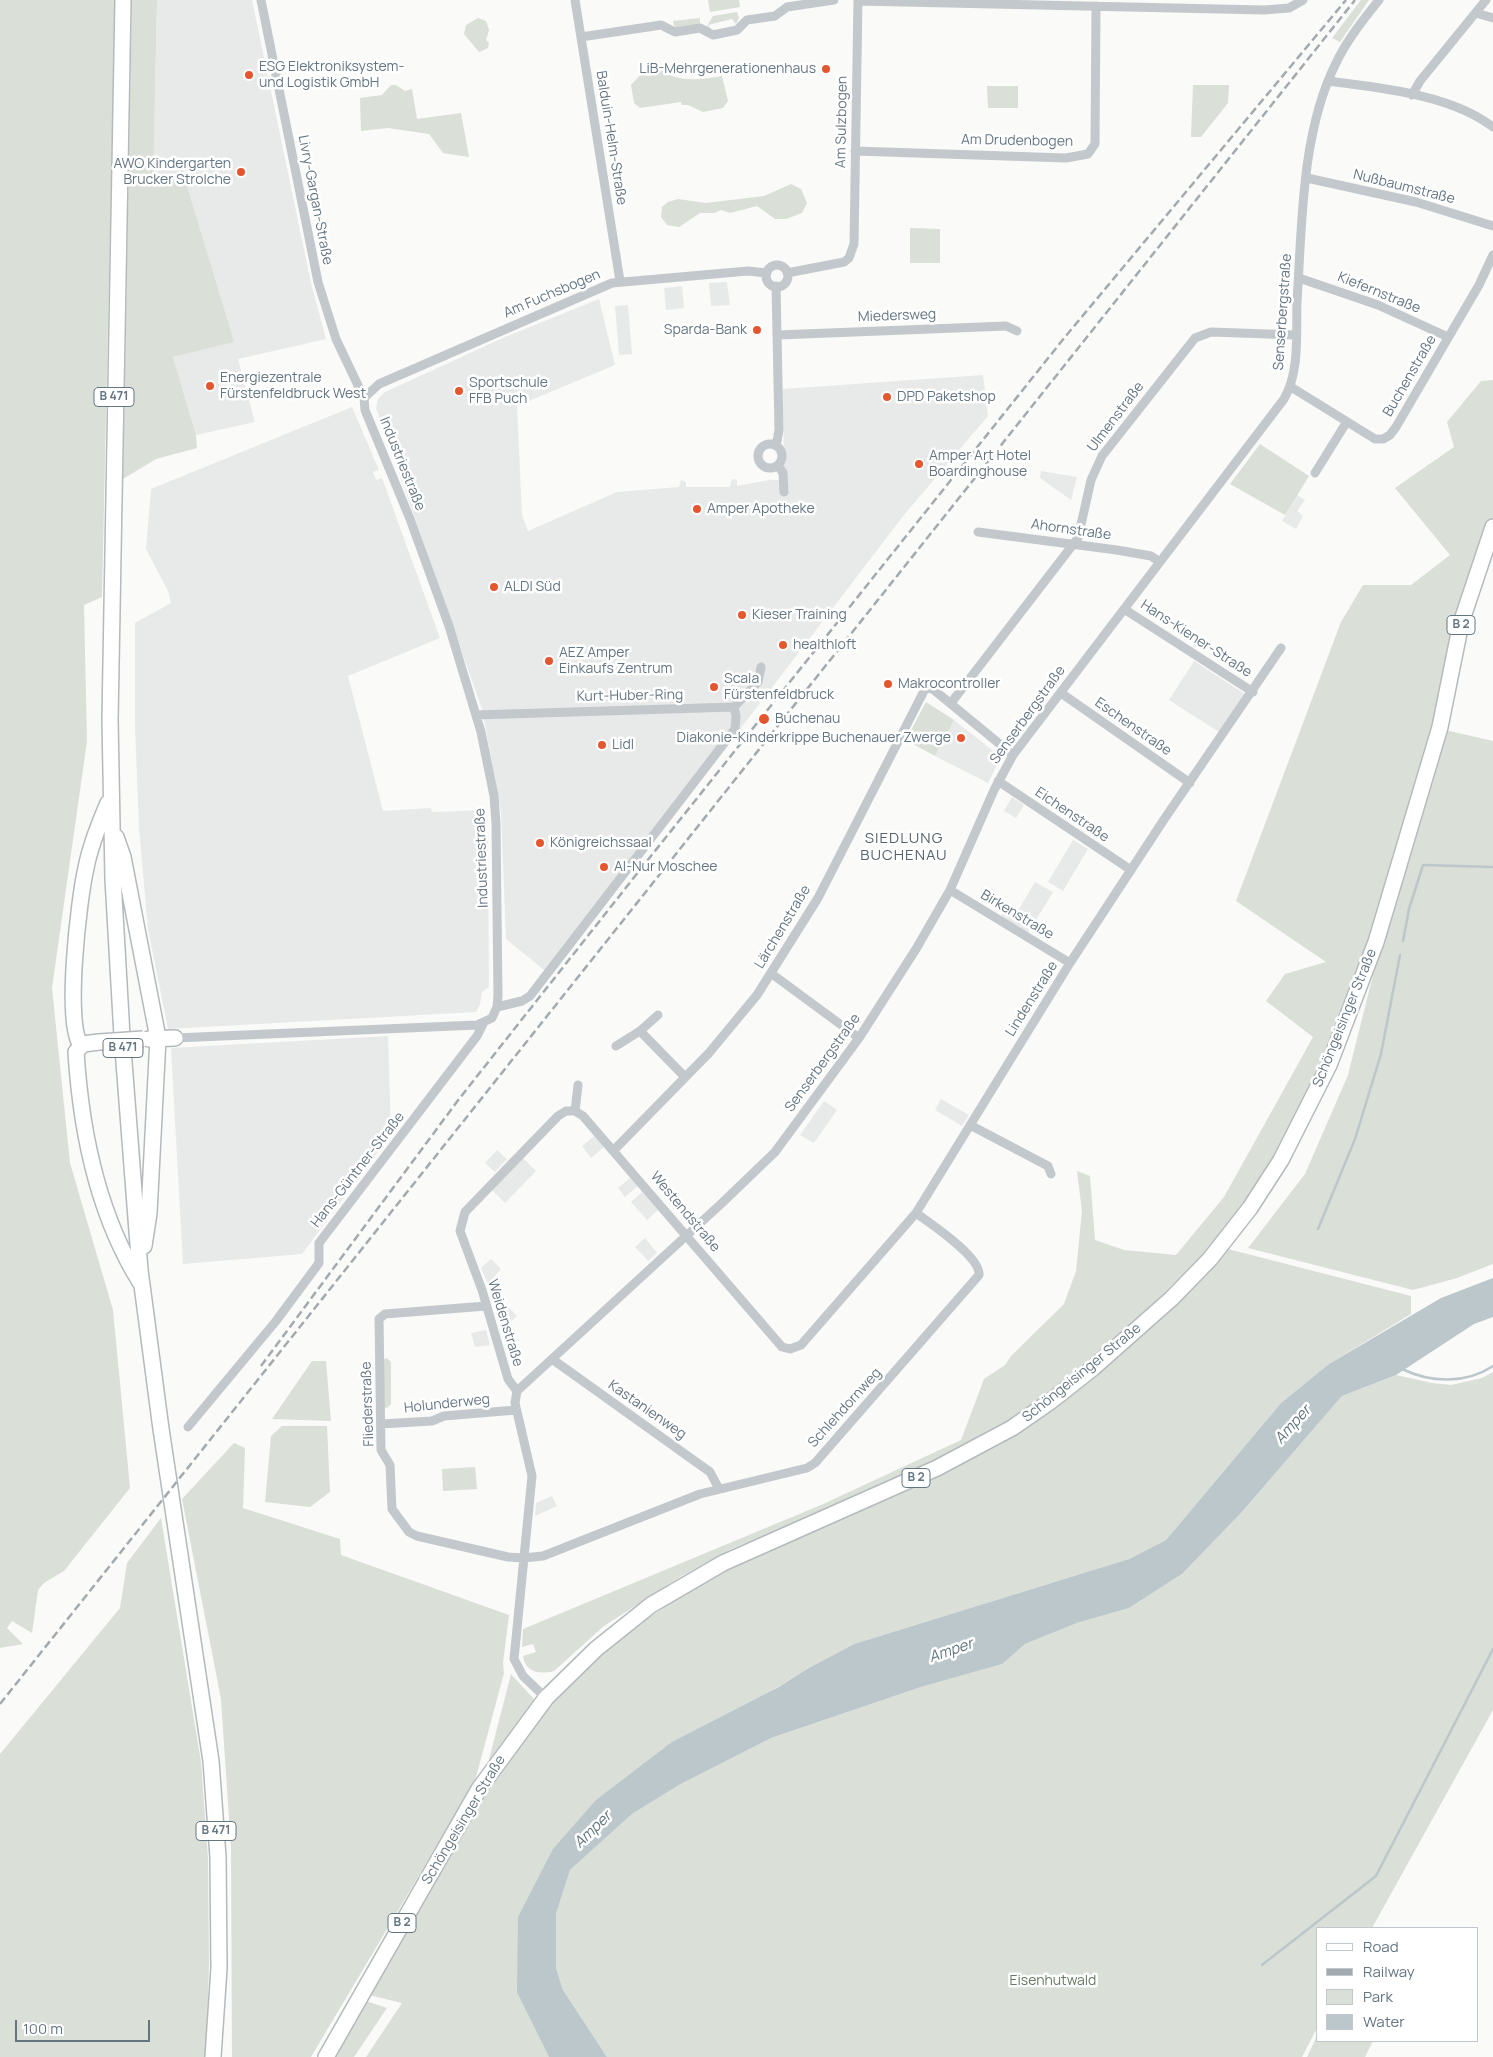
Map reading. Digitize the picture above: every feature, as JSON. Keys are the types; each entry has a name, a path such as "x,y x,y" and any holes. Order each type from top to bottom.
{"main road":[{"name":"B 471","path":"123,0 113,485 110,719 111,825 122,1046 140,1270 161,1429 211,1762 218,1857 219,1968 212,2057"},
{"name":"Schöngeisinger Straße","path":"326,2057 476,1795 546,1698 624,1625 683,1585 723,1563 970,1452 1051,1401 1171,1299 1210,1259 1250,1208 1281,1160 1329,1065 1376,942 1440,727 1461,623 1493,527"},
{"path":"81,1045 75,1033 73,963 86,868 111,795"},
{"path":"111,825 123,857 150,1039 149,1213 140,1270"},
{"path":"142,1286 125,1258 100,1194 90,1156 79,1092 76,1052 81,1045 99,1042 174,1038"}],"street":[{"name":"Livry-Gargan-Straße","path":"261,0 318,282 336,339 364,398"},
{"name":"Balduin-Helm-Straße","path":"575,0 620,281"},
{"path":"581,37 662,25 675,32 700,28 713,34 737,30 747,20 775,16 787,7 834,0"},
{"path":"858,1 1280,10 1289,8 1303,0"},
{"name":"Senserbergstraße","path":"517,1391 687,1236 775,1152 859,1038 896,981 950,890 998,781 1013,755 1284,399 1291,386 1295,367 1299,278 1311,133 1328,81 1344,47 1379,0"},
{"path":"1412,95 1420,80 1486,0"},
{"name":"Am Sulzbogen","path":"787,273 844,262 849,258 854,244 858,1"},
{"name":"Am Drudenbogen","path":"855,151 1066,158 1088,154 1095,144 1096,6"},
{"path":"1476,13 1493,18"},
{"path":"1328,81 1412,95 1461,109 1493,127"},
{"name":"Nußbaumstraße","path":"1307,178 1416,202 1493,226"},
{"name":"Buchenstraße","path":"1291,386 1346,423 1375,439 1383,439 1390,435 1479,285 1493,255"},
{"path":"777,265 784,267 787,273 785,282 776,286 767,280 767,272 771,267 777,265"},
{"name":"Am Fuchsbogen","path":"364,398 379,384 566,302 620,281 748,271 767,272"},
{"name":"Kiefernstraße","path":"1299,278 1378,305 1448,337"},
{"path":"776,286 779,430 777,441 774,444 755,449 758,458 764,466 770,468 778,466"},
{"name":"Miedersweg","path":"778,334 1006,326 1017,331"},
{"name":"Ulmenstraße","path":"951,703 1078,538 1092,477 1102,456 1196,338 1211,332 1296,335"},
{"name":"Industriestraße","path":"364,398 365,410 402,499 449,626 476,715 495,808 499,952 498,1007"},
{"path":"1315,473 1346,423"},
{"path":"774,444 782,454 778,466"},
{"path":"778,466 783,473 784,492"},
{"name":"Ahornstraße","path":"978,532 1073,543 1151,556 1160,562"},
{"name":"Hans-Kiener-Straße","path":"1124,609 1253,692"},
{"name":"Lindenstraße","path":"790,1350 801,1345 916,1213 1070,963 1281,648"},
{"path":"174,1038 483,1024 492,1018 498,1007 522,1001 530,996 735,729 736,716 734,707 758,682 761,667"},
{"name":"Lärchenstraße","path":"614,1150 734,1024 772,974 818,898 922,693 930,688 951,703"},
{"name":"Eschenstraße","path":"1061,693 1190,783"},
{"path":"951,703 1013,755"},
{"name":"Kurt-Huber-Ring","path":"476,715 734,707"},
{"name":"Eichenstraße","path":"998,781 1131,870"},
{"name":"Birkenstraße","path":"950,890 1070,963"},
{"path":"772,974 859,1038"},
{"path":"616,1046 640,1031 658,1015"},
{"name":"Hans-Güntner-Straße","path":"188,1427 276,1321 319,1263 319,1243 404,1134 477,1036 483,1024"},
{"path":"640,1031 685,1077"},
{"path":"575,1111 578,1086"},
{"name":"Weidenstraße","path":"517,1391 508,1379 486,1306 462,1237 462,1218 558,1116 566,1111 575,1111"},
{"name":"Westendstraße","path":"575,1111 584,1116 614,1150 782,1347 790,1350"},
{"path":"970,1125 1048,1166 1051,1174"},
{"name":"Schlehdornweg","path":"523,1558 543,1556 693,1497 807,1468 815,1463 975,1283 980,1272 975,1262 916,1213"},
{"name":"Fliederstraße","path":"486,1306 385,1314 379,1320 381,1450 390,1465 391,1504 395,1515 404,1527 417,1536 508,1557 523,1558"},
{"name":"Kastanienweg","path":"552,1359 710,1472 719,1489"},
{"path":"517,1391 514,1398 516,1410 532,1476 514,1659 523,1676 546,1698"},
{"name":"Holunderweg","path":"380,1424 432,1421 444,1416 516,1410"}],"shaded area":[{"path":"157,0 252,0 311,283 326,339 238,359 255,422 196,435 173,357 233,342 184,176 153,189"},
{"path":"727,282 730,305 711,306 709,283"},
{"path":"682,286 684,308 666,310 664,288"},
{"path":"599,299 615,365 517,406 522,515 528,531 617,492 679,487 681,480 686,482 686,487 730,487 732,479 737,480 737,486 769,480 780,480 784,483 783,389 983,375 988,416 904,515 549,974 506,939 501,812 482,709 376,408 378,399 385,392 505,337"},
{"path":"628,305 632,354 619,355 615,306"},
{"path":"352,407 379,470 373,472 376,480 382,478 440,638 348,676 383,811 431,808 432,812 485,810 488,843 489,987 482,992 480,1004 476,1012 168,1029 148,929 139,828 135,726 135,623 171,603 168,591 146,549 151,489"},
{"path":"1041,471 1077,477 1071,500 1040,478"},
{"path":"1297,495 1305,500 1297,511 1303,516 1296,529 1282,521"},
{"path":"1194,661 1245,694 1219,732 1169,700"},
{"name":"Diakonie-Kinderkrippe Buchenauer Zwerge","path":"954,720 1001,757 988,783 935,756"},
{"path":"1012,797 1024,805 1016,818 1004,811"},
{"path":"1073,840 1088,849 1063,891 1048,882"},
{"path":"1035,882 1053,892 1028,933 1001,916 1008,903 1019,909"},
{"path":"388,1036 391,1134 302,1254 183,1264 171,1048"},
{"path":"941,1099 969,1115 962,1126 935,1110"},
{"path":"824,1101 837,1110 814,1143 800,1135"},
{"path":"594,1136 604,1147 591,1158 582,1146"},
{"path":"497,1150 507,1159 495,1172 485,1163"},
{"path":"523,1158 536,1171 505,1203 492,1190"},
{"path":"630,1178 638,1186 625,1197 618,1188"},
{"path":"642,1192 658,1210 647,1220 631,1202"},
{"path":"645,1238 657,1253 648,1261 635,1247"},
{"path":"491,1259 501,1269 488,1284 481,1268"},
{"path":"499,1301 501,1310 507,1305 517,1316 501,1331 494,1302"},
{"path":"486,1330 490,1345 475,1347 471,1333"},
{"path":"552,1496 557,1506 535,1516 536,1503"}],"green space":[{"path":"0,0 115,0 102,597 84,605 87,741 52,988 70,1163 113,1310 130,1488 64,1571 44,1583 38,1590 32,1633 12,1621 7,1628 23,1644 0,1648"},
{"path":"132,0 157,0 153,188 184,176 234,342 173,357 196,435 197,448 156,459 123,479"},
{"path":"708,0 739,0 740,7 710,12"},
{"path":"1361,0 1369,0 1340,42 1332,38"},
{"path":"737,12 739,18 736,24 732,19 708,25 712,30 707,26 713,16"},
{"path":"478,18 486,21 489,30 486,40 489,43 488,48 479,52 464,34 466,25"},
{"path":"700,18 700,25 677,28 674,26 673,21"},
{"path":"659,68 666,73 681,78 706,79 722,76 728,101 723,108 703,112 688,105 682,105 681,102 640,108 634,103 631,85 641,74"},
{"path":"391,85 396,85 405,91 412,89 417,119 461,113 469,157 443,153 429,134 388,128 361,131 360,98 382,95"},
{"path":"1193,85 1229,85 1228,103 1201,137 1191,137"},
{"path":"987,86 1018,86 1018,108 988,108"},
{"path":"791,184 801,189 807,203 802,213 786,219 775,219 757,206 730,213 721,210 715,213 700,213 679,227 667,225 661,217 662,207 668,202 678,199 706,203 764,196"},
{"path":"910,228 940,229 940,263 910,263"},
{"path":"1493,380 1493,517 1485,534 1436,725 1372,932 1321,1063 1275,1158 1219,1238 1130,1327 1048,1396 970,1445 881,1488 731,1549 680,1577 604,1626 554,1671 544,1673 530,1669 523,1656 536,1652 533,1644 522,1647 523,1629 821,1505 961,1440 984,1379 1005,1365 1011,1356 1064,1304 1076,1271 1082,1211 1077,1171 1090,1176 1095,1240 1124,1250 1176,1255 1224,1197 1313,1037 1266,1001 1285,974 1326,962 1236,901 1341,622 1363,585 1411,585 1450,555 1395,488 1454,447 1447,422 1481,381"},
{"path":"1260,444 1309,476 1285,515 1230,484"},
{"path":"926,702 954,720 935,756 913,744 917,735 910,732"},
{"path":"1445,730 1493,741 1493,1264 1457,1278 1413,1290 1248,1248 1305,1174 1348,1075 1382,939"},
{"path":"1228,1249 1411,1296 1411,1314 1329,1364 1281,1403 1166,1540 1129,1559 854,1644 807,1669 596,1800 518,1992 549,2057 366,2057 402,2003 369,1995 479,1805 555,1699 615,1641 687,1592 725,1571 978,1456 1016,1434 1094,1376 1137,1339"},
{"path":"387,1358 391,1362 391,1404 387,1408 384,1407 384,1359"},
{"path":"312,1361 326,1361 331,1421 272,1419"},
{"name":"Eisenhutwald","path":"1493,1372 1493,1710 1373,1927 1316,1927 1316,2030 1302,2057 607,2057 563,1990 556,1968 556,1914 570,1870 632,1814 679,1785 771,1738 921,1687 1001,1664 1025,1644 1077,1623 1129,1608 1182,1574 1241,1513 1342,1396 1396,1375 1451,1385 1482,1378"},
{"path":"282,1426 327,1426 330,1492 310,1507 265,1502 271,1436"},
{"path":"234,1443 245,1448 243,1508 340,1539 341,1555 509,1615 503,1663 504,1673 475,1781 311,2057 232,2057 231,1848 221,1699 182,1499"},
{"path":"475,1467 477,1489 443,1491 442,1469"},
{"path":"161,1518 201,1762 208,1858 209,1964 206,2057 0,2057 0,1754 120,1608 127,1563"},
{"path":"511,1674 534,1699 487,1767"},
{"path":"363,2000 387,2008 354,2057 333,2057"},
{"path":"1316,2038 1316,2042 1372,2042 1365,2057 1307,2057"}],"water":[{"name":"Amper","path":"1493,1278 1493,1317 1474,1324 1396,1375 1342,1396 1241,1513 1182,1574 1129,1608 1077,1623 1025,1644 1002,1664 921,1687 771,1738 679,1785 632,1814 570,1870 556,1914 556,1968 563,1990 607,2057 549,2057 517,1992 518,1917 553,1849 596,1800 672,1742 777,1688 807,1669 854,1644 1129,1559 1166,1540 1281,1403 1329,1364 1441,1298"}],"waterway":[{"path":"1403,941 1409,909 1423,865 1493,867"},
{"path":"1318,1229 1355,1139 1381,1054 1400,955"},
{"path":"1402,1369 1425,1377 1448,1380 1471,1376 1493,1366"},
{"path":"1262,1965 1376,1876 1493,1649"}],"railway":[{"path":"261,1366 459,1099 647,861 1065,337 1346,0"},
{"path":"0,1704 1355,0"}],"place":[{"name":"LiB-Mehrgenerationenhaus","path":"826,69"},
{"name":"ESG Elektroniksystem- und Logistik GmbH","path":"249,75"},
{"name":"AWO Kindergarten Brucker Strolche","path":"241,172"},
{"name":"Sparda-Bank","path":"757,330"},
{"name":"Energiezentrale Fürstenfeldbruck West","path":"210,386"},
{"name":"Sportschule FFB Puch","path":"459,391"},
{"name":"DPD Paketshop","path":"887,397"},
{"name":"Amper Art Hotel Boardinghouse","path":"919,464"},
{"name":"Amper Apotheke","path":"697,509"},
{"name":"ALDI Süd","path":"494,587"},
{"name":"Kieser Training","path":"742,615"},
{"name":"healthloft","path":"783,645"},
{"name":"AEZ Amper Einkaufs Zentrum","path":"549,661"},
{"name":"Makrocontroller","path":"888,684"},
{"name":"Scala Fürstenfeldbruck","path":"714,687"},
{"name":"Buchenau","path":"764,719"},
{"name":"Diakonie-Kinderkrippe Buchenauer Zwerge","path":"961,738"},
{"name":"Lidl","path":"602,745"},
{"name":"Königreichssaal","path":"540,843"},
{"name":"Al-Nur Moschee","path":"604,867"}],"district":[{"name":"SIEDLUNG BUCHENAU","path":"904,848"}]}
